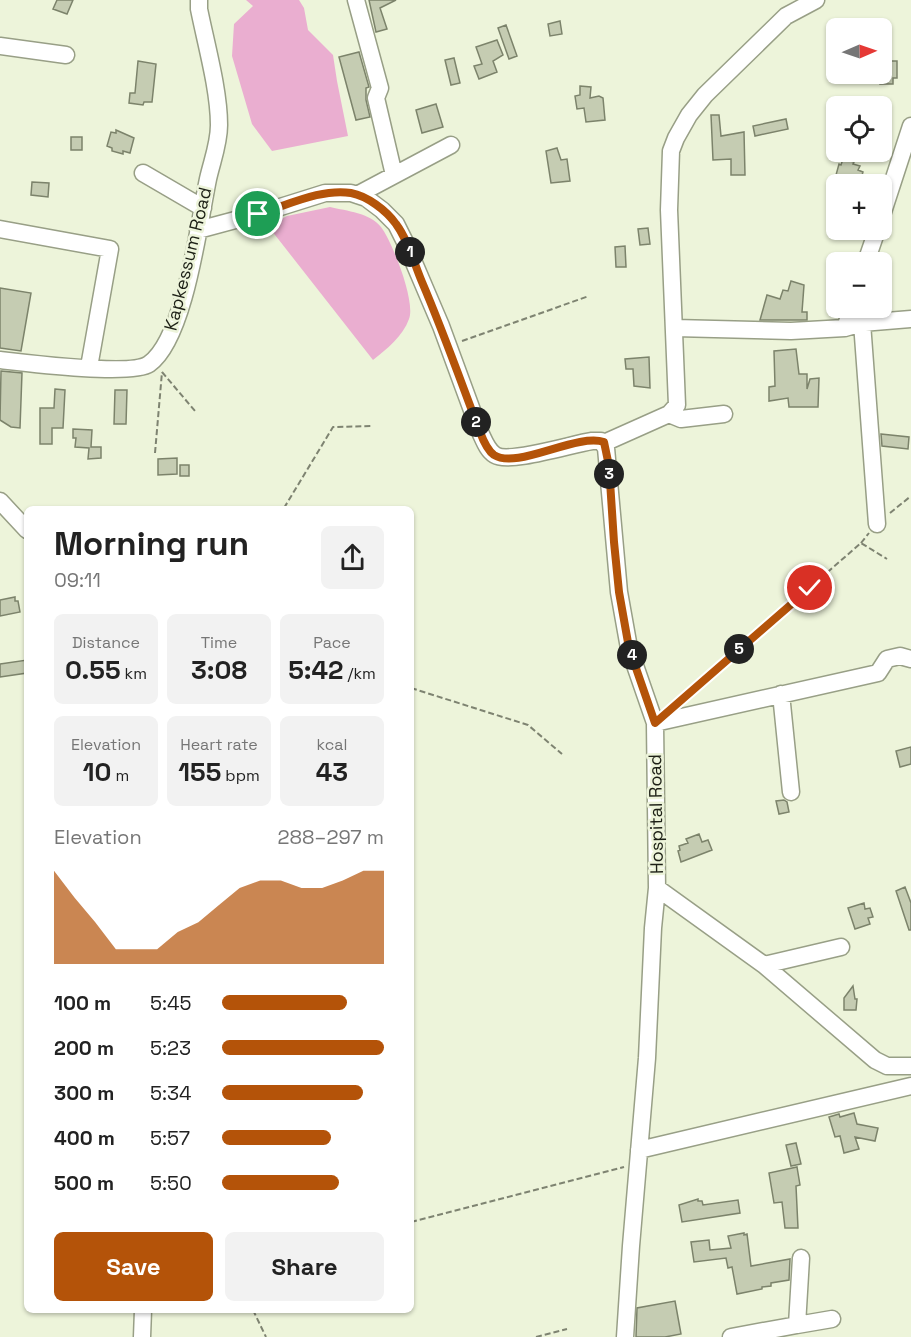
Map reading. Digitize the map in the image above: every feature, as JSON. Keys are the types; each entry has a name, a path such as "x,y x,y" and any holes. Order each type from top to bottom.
{"street":[{"name":"Kapkessum Road","path":"157,366 180,309 219,129 218,110 199,9 200,0"},
{"path":"356,0 380,88 376,98 394,175"},
{"path":"198,230 325,193 351,193 366,198 396,224 406,244 487,448 493,454 507,458 592,441 604,442 669,414 675,408 678,400 669,210 671,151 676,138 689,115 705,94 786,16 816,0"},
{"path":"0,46 66,55"},
{"path":"892,184 911,126"},
{"path":"357,195 451,145"},
{"path":"143,173 203,208"},
{"path":"0,229 110,249 89,368"},
{"path":"845,328 848,318"},
{"path":"675,328 791,331 845,328 862,323 911,318"},
{"path":"862,323 877,524"},
{"path":"0,360 89,368 133,369 148,365 157,366"},
{"path":"669,414 681,419 724,414"},
{"name":"Hospital Road","path":"604,442 609,466 619,592 629,648 655,723 657,888 647,1058 625,1337"},
{"path":"0,501 24,527"},
{"path":"655,723 878,673 887,659 900,656 911,659"},
{"path":"781,694 791,792"},
{"path":"657,888 764,965 875,1060 887,1066 911,1066"},
{"path":"764,965 841,947"},
{"path":"639,1157 911,1086"},
{"path":"797,1325 801,1258"},
{"path":"142,1337 143,1313"},
{"path":"731,1337 832,1319"}],"path":[{"path":"448,346 589,296"},
{"path":"157,366 195,411"},
{"path":"155,453 157,366"},
{"path":"285,506 333,427 372,426"},
{"path":"673,707 861,543 887,559"},
{"path":"414,689 528,725 562,754"},
{"path":"414,1221 639,1157"},
{"path":"254,1313 266,1337"},
{"path":"536,1337 567,1329"}],"shaded area":[{"path":"246,0 299,0 304,8 308,30 333,55 348,136 272,151 252,124 232,56 234,24 253,6"},
{"path":"330,207 365,216 381,227 397,258 406,286 409,299 409,319 394,342 373,360 268,226 287,216"}],"building":[{"path":"57,0 73,0 67,14 53,9"},
{"path":"369,0 396,0 380,8 387,29 376,32"},
{"path":"560,21 562,34 550,36 548,24"},
{"path":"506,25 517,56 509,59 498,28"},
{"path":"497,40 503,55 493,61 497,72 479,79 474,66 482,64 476,47"},
{"path":"359,52 369,87 366,88 366,100 370,117 356,120 339,57"},
{"path":"454,58 460,83 451,85 445,60"},
{"path":"138,61 156,64 152,102 144,102 143,105 129,103 130,93 135,93"},
{"path":"892,61 897,61 897,78 893,78 893,84"},
{"path":"580,86 591,87 590,98 599,96 603,98 605,120 586,122 584,108 577,109 575,96 580,95"},
{"path":"436,104 443,127 422,133 416,110"},
{"path":"711,115 719,115 721,136 744,132 745,175 731,175 731,159 713,160"},
{"path":"786,119 788,129 755,136 753,126"},
{"path":"116,130 134,138 130,153 112,151 112,148 107,146 111,132 116,133"},
{"path":"71,137 82,137 82,150 71,150"},
{"path":"557,148 561,160 567,159 570,181 551,183 546,151"},
{"path":"842,162 854,162 853,164 860,166 858,170 863,172 862,174 836,174 839,164 841,165"},
{"path":"32,182 49,183 48,197 31,195"},
{"path":"648,228 650,244 640,245 638,229"},
{"path":"625,246 626,267 616,267 615,247"},
{"path":"791,281 804,285 802,312 807,312 807,320 760,320 767,295 780,299 783,290 788,291"},
{"path":"0,288 31,293 21,351 0,348"},
{"path":"796,349 799,374 807,374 807,389 810,379 819,378 818,407 789,407 788,398 769,401 769,387 775,386 774,351"},
{"path":"649,357 650,388 634,386 633,369 626,369 625,359"},
{"path":"1,371 22,373 20,428 11,427 0,420"},
{"path":"55,389 65,390 63,428 52,428 52,444 40,444 40,408 54,408"},
{"path":"115,390 127,390 126,424 114,424"},
{"path":"73,429 92,430 91,447 101,447 101,458 88,459 89,448 75,447 76,438 73,438"},
{"path":"881,434 909,437 908,449 882,446"},
{"path":"177,458 177,474 158,475 158,459"},
{"path":"180,465 189,465 189,476 180,476"},
{"path":"15,597 20,612 0,616 0,600"},
{"path":"24,660 24,673 0,677 0,664"},
{"path":"911,747 911,764 900,767 896,751"},
{"path":"776,801 787,802 789,812 779,814"},
{"path":"699,834 702,842 708,840 712,850 681,862 679,846 688,843 686,839"},
{"path":"905,887 911,903 911,930 909,930 896,891"},
{"path":"864,903 865,909 870,908 873,917 868,918 870,924 855,929 848,908"},
{"path":"853,986 855,999 857,999 856,1010 844,1010 844,998"},
{"path":"854,1113 857,1124 878,1128 875,1141 855,1137 859,1149 844,1153 840,1136 835,1137 829,1117"},
{"path":"796,1143 801,1164 791,1166 786,1145"},
{"path":"797,1167 800,1185 796,1186 798,1228 785,1228 782,1202 774,1203 769,1173"},
{"path":"698,1199 703,1205 738,1200 740,1213 682,1222 679,1205"},
{"path":"744,1233 744,1235 747,1234 751,1266 790,1259 789,1280 737,1294 732,1267 728,1268 726,1258 694,1262 691,1242 709,1240 710,1250 731,1248 728,1236"},
{"path":"675,1301 681,1334 665,1337 636,1337 637,1308"}],"route":[{"path":"258,214 325,193 351,193 366,198 396,224 406,244 441,326 487,448 493,454 507,458 592,441 604,442 609,466 619,592 629,648 655,723 810,588"}]}
